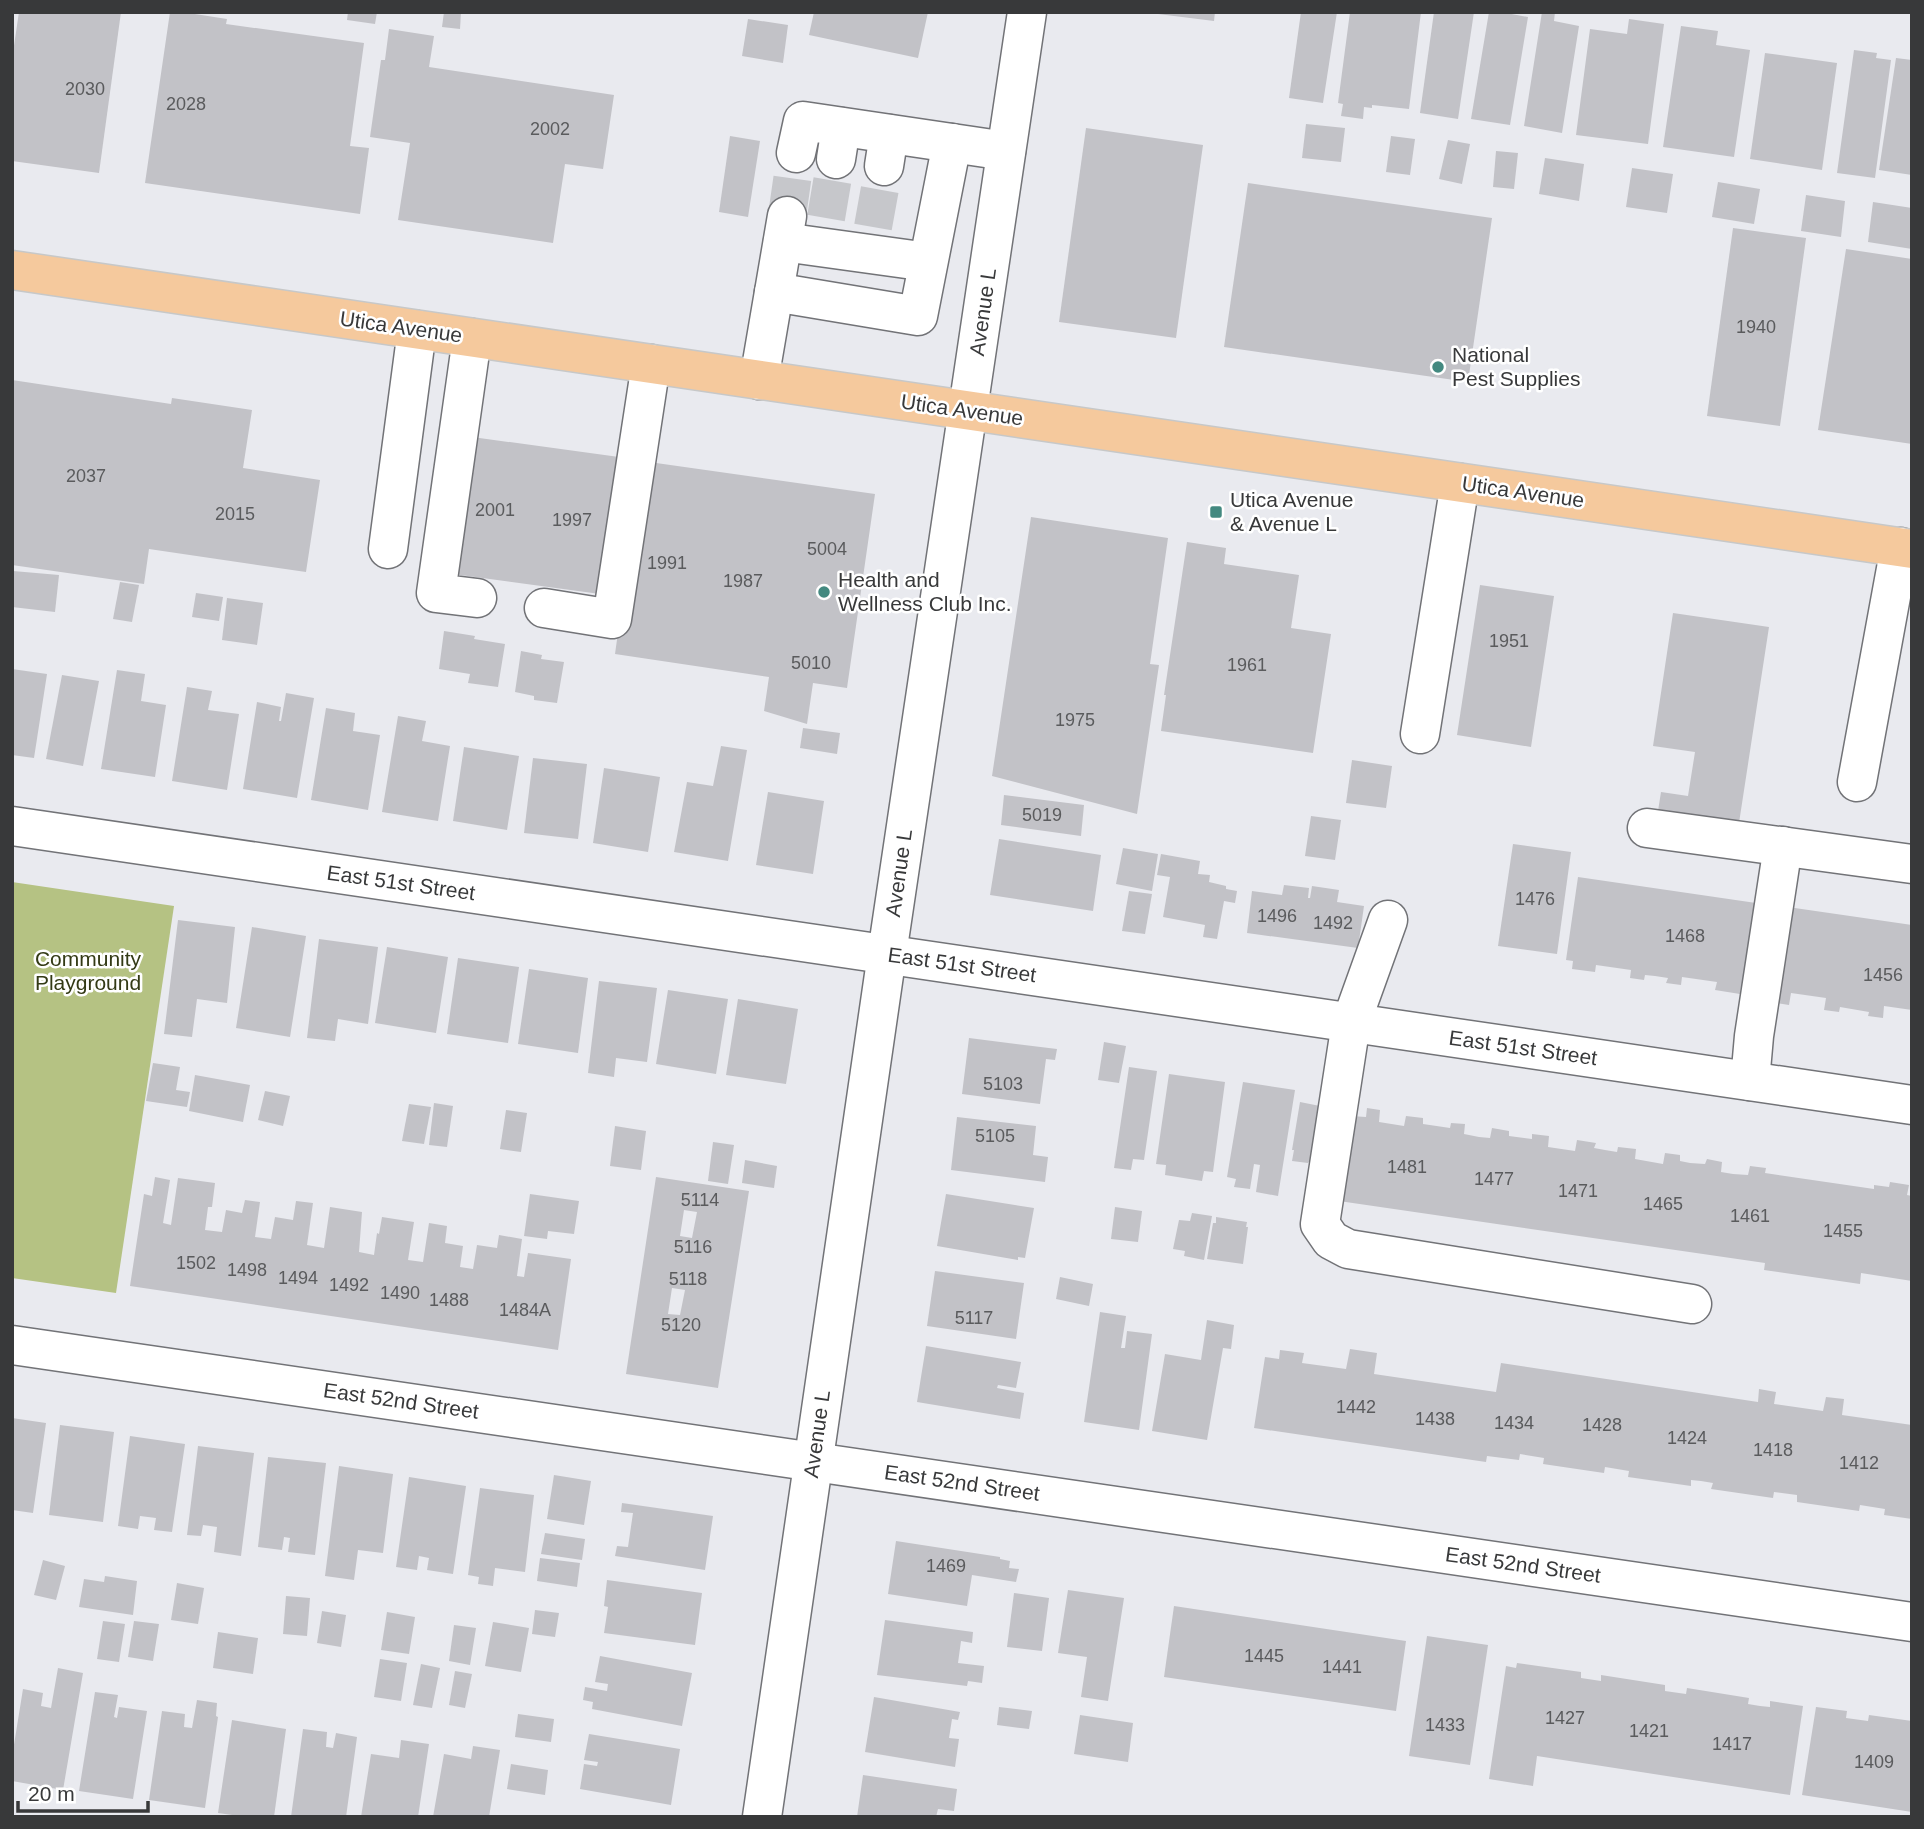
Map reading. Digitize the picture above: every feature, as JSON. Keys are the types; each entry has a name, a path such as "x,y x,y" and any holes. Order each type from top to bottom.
{"main road":[{"name":"Utica Avenue","path":"12,270 1906,548"}],"street":[{"name":"Avenue L","path":"762,1817 1027,12"},
{"path":"796,153 803,121 838,143 886,150 952,143 1006,151"},
{"path":"774,292 918,316 952,143"},
{"path":"759,380 785,229 871,241 928,262"},
{"path":"388,549 417,330"},
{"path":"472,338 436,593 477,598"},
{"path":"544,608 612,619 651,364"},
{"path":"1420,734 1460,483"},
{"path":"1857,782 1906,548"},
{"name":"East 51st Street","path":"12,826 1912,1105"},
{"path":"1647,828 1912,864"},
{"path":"1750,1081 1754,1036 1783,846"},
{"path":"1388,920 1351,1023 1320,1224 1331,1241 1348,1250 1692,1304"},
{"name":"East 52nd Street","path":"12,1345 1912,1622"}],"green space":[{"name":"Community Playground","path":"12,882 174,906 116,1293 12,1278"}],"building":[{"path":"19,12 121,12 99,173 12,161 12,59"},
{"path":"170,12 227,19 226,24 364,43 350,146 369,148 360,214 145,183"},
{"path":"348,12 377,12 375,24 347,20"},
{"path":"444,12 461,12 460,29 442,27"},
{"path":"814,12 928,12 918,58 809,35"},
{"path":"1158,12 1215,12 1214,21"},
{"path":"1301,12 1337,12 1323,103 1289,98"},
{"path":"1350,12 1421,12 1409,109 1372,105 1372,108 1364,107 1363,119 1341,116 1343,104 1338,103"},
{"path":"1434,12 1474,12 1458,119 1420,113"},
{"path":"1489,12 1528,17 1510,125 1471,119"},
{"path":"1542,12 1555,12 1554,21 1579,26 1562,133 1524,126"},
{"path":"748,19 788,25 783,63 742,56"},
{"path":"1629,19 1664,24 1648,144 1576,135 1590,29 1627,34"},
{"path":"1681,26 1718,31 1716,45 1750,50 1734,157 1663,147"},
{"path":"389,29 434,36 429,67 614,95 603,169 565,164 553,243 398,220 410,143 370,137 381,60 385,60"},
{"path":"1854,50 1877,53 1876,58 1891,60 1875,178 1837,173"},
{"path":"1765,53 1837,63 1822,170 1750,159"},
{"path":"1896,58 1912,60 1912,175 1879,170"},
{"path":"1306,124 1345,128 1341,162 1302,158"},
{"path":"1086,128 1203,145 1176,338 1059,322"},
{"path":"730,136 760,141 748,217 719,212"},
{"path":"1391,136 1415,139 1410,175 1386,172"},
{"path":"1448,140 1470,144 1462,184 1439,179"},
{"path":"1496,151 1518,153 1514,189 1493,187"},
{"path":"1545,158 1584,164 1579,201 1539,194"},
{"path":"1632,168 1673,174 1667,213 1626,207"},
{"path":"1718,182 1760,189 1754,224 1712,217"},
{"path":"1248,183 1492,218 1468,382 1224,347"},
{"path":"1806,195 1845,201 1841,237 1801,231"},
{"path":"1873,202 1912,208 1912,249 1868,242"},
{"path":"1733,228 1806,238 1780,426 1707,416"},
{"path":"1846,249 1912,259 1912,444 1818,430"},
{"path":"12,380 171,404 172,398 252,410 243,468 320,480 306,572 149,549 144,584 12,565"},
{"path":"465,436 619,457 600,594 446,573"},
{"path":"642,461 875,494 847,688 813,683 807,724 764,711 769,677 615,654"},
{"path":"1031,517 1168,538 1150,664 1159,665 1137,814 992,776"},
{"path":"1187,542 1226,548 1224,564 1299,575 1291,628 1331,634 1313,753 1161,731"},
{"path":"13,571 59,575 55,612 12,607"},
{"path":"120,582 139,585 132,622 113,619"},
{"path":"1480,585 1554,596 1531,747 1457,735"},
{"path":"196,593 223,597 219,621 192,617"},
{"path":"227,598 263,603 257,645 222,640"},
{"path":"1673,613 1769,627 1739,823 1658,811 1661,792 1688,796 1695,752 1653,746"},
{"path":"444,631 505,644 498,687 468,683 470,674 439,669"},
{"path":"521,651 542,655 541,659 564,662 557,703 534,700 534,696 515,692"},
{"path":"12,669 47,674 34,758 12,755"},
{"path":"117,670 145,674 141,701 166,705 155,777 101,769"},
{"path":"62,675 99,681 83,766 46,759"},
{"path":"187,687 212,691 208,710 239,714 227,790 172,781"},
{"path":"286,693 314,698 297,798 243,789 257,702 281,707 281,721"},
{"path":"326,708 355,713 353,731 380,735 368,810 311,800"},
{"path":"398,716 426,721 422,741 450,746 438,821 382,812"},
{"path":"803,728 840,733 837,754 800,748"},
{"path":"721,746 747,750 728,861 674,852 687,782 713,786"},
{"path":"464,747 519,756 507,830 453,821"},
{"path":"533,758 587,764 578,839 524,833"},
{"path":"1352,760 1392,766 1386,808 1346,803"},
{"path":"604,768 660,777 648,852 593,843"},
{"path":"768,792 824,801 813,874 756,865"},
{"path":"1004,795 1084,805 1081,836 1001,825"},
{"path":"1311,816 1341,820 1335,860 1305,856"},
{"path":"999,839 1101,855 1093,911 990,895"},
{"path":"1513,844 1571,852 1557,954 1498,946"},
{"path":"1123,848 1158,854 1152,891 1116,884"},
{"path":"1161,854 1200,861 1198,874 1210,875 1209,882 1237,891 1235,903 1224,901 1217,939 1203,937 1205,925 1163,917 1170,877 1157,875"},
{"path":"1578,877 1756,903 1744,986 1741,986 1740,994 1715,990 1717,982 1682,977 1681,985 1666,983 1668,978 1655,976 1645,975 1644,980 1630,978 1631,970 1596,965 1595,972 1572,969 1573,961 1566,960"},
{"path":"1284,885 1309,888 1308,898 1312,886 1339,890 1337,902 1364,906 1358,948 1247,933 1252,891 1282,895"},
{"path":"1129,891 1152,894 1145,934 1122,931"},
{"path":"1781,906 1912,925 1912,1010 1884,1006 1883,1018 1868,1016 1869,1012 1840,1007 1839,1012 1824,1010 1826,998 1791,993 1789,1005 1777,1003"},
{"path":"178,920 235,927 227,1003 197,999 192,1037 164,1034"},
{"path":"252,927 306,936 290,1037 236,1028"},
{"path":"319,939 378,947 368,1024 338,1019 335,1041 307,1038"},
{"path":"387,947 448,957 436,1033 375,1023"},
{"path":"458,958 519,967 508,1043 447,1034"},
{"path":"529,969 588,978 578,1053 518,1044"},
{"path":"599,981 657,988 647,1062 616,1058 614,1077 588,1073"},
{"path":"668,990 728,999 716,1074 656,1064"},
{"path":"738,999 798,1009 786,1084 726,1075"},
{"path":"969,1038 1057,1049 1055,1060 1046,1059 1040,1104 962,1094"},
{"path":"1104,1042 1126,1046 1119,1083 1098,1080"},
{"path":"153,1063 180,1067 176,1090 190,1092 187,1107 146,1101"},
{"path":"1129,1067 1157,1071 1144,1160 1133,1159 1131,1170 1114,1168"},
{"path":"1169,1074 1225,1082 1213,1172 1204,1171 1202,1181 1165,1175 1166,1165 1156,1164"},
{"path":"195,1075 250,1085 243,1122 189,1111"},
{"path":"1243,1082 1295,1090 1278,1196 1256,1192 1260,1165 1254,1164 1250,1189 1234,1187 1236,1179 1227,1177"},
{"path":"265,1091 290,1096 283,1126 258,1120"},
{"path":"1300,1102 1330,1108 1314,1154 1308,1163 1292,1161"},
{"path":"434,1103 453,1106 447,1147 429,1145"},
{"path":"409,1104 431,1107 424,1144 402,1141"},
{"path":"1367,1108 1380,1110 1379,1122 1404,1126 1406,1116 1423,1118 1423,1124 1450,1128 1451,1123 1465,1124 1464,1134 1479,1137 1490,1138 1492,1128 1509,1131 1509,1136 1532,1139 1532,1134 1549,1136 1548,1147 1575,1151 1577,1140 1596,1143 1594,1148 1617,1152 1618,1147 1636,1149 1635,1159 1663,1164 1665,1153 1680,1155 1680,1161 1690,1163 1705,1164 1707,1159 1722,1162 1721,1172 1733,1174 1748,1175 1750,1166 1766,1168 1765,1173 1874,1189 1874,1185 1889,1187 1890,1182 1909,1185 1907,1195 1912,1196 1912,1281 1861,1273 1860,1284 1764,1270 1765,1263 1339,1201 1351,1116 1366,1117"},
{"path":"506,1110 527,1113 521,1152 500,1149"},
{"path":"957,1117 1036,1126 1033,1155 1048,1157 1045,1182 951,1170"},
{"path":"615,1126 646,1131 641,1170 610,1166"},
{"path":"713,1142 734,1145 728,1184 708,1181"},
{"path":"745,1160 777,1166 774,1188 742,1183"},
{"path":"155,1177 170,1180 163,1223 171,1225 178,1178 215,1183 205,1230 222,1232 226,1210 242,1213 245,1200 260,1202 255,1237 271,1239 275,1217 293,1220 296,1201 313,1203 307,1245 324,1248 330,1207 362,1212 359,1252 374,1255 382,1217 414,1222 408,1260 423,1262 429,1223 447,1226 445,1243 463,1246 460,1267 473,1269 477,1245 497,1248 499,1235 522,1239 517,1276 524,1277 528,1253 571,1259 558,1350 130,1286 144,1194 152,1196"},
{"path":"656,1177 749,1191 718,1388 626,1374","holes":["684,1210 697,1212 692,1238 680,1236","672,1288 685,1290 680,1315 668,1314"]},
{"path":"530,1194 579,1201 574,1234 548,1231 547,1239 524,1236"},
{"path":"946,1194 1034,1208 1025,1258 1018,1257 1018,1260 937,1246"},
{"path":"1115,1207 1142,1211 1138,1242 1111,1239"},
{"path":"1192,1213 1212,1216 1204,1260 1184,1256 1185,1251 1173,1249 1179,1220 1190,1221"},
{"path":"1216,1217 1247,1222 1243,1264 1207,1259"},
{"path":"935,1271 1024,1283 1016,1339 927,1326"},
{"path":"1060,1277 1093,1284 1089,1306 1056,1299"},
{"path":"1100,1312 1126,1316 1121,1348 1125,1348 1127,1331 1152,1334 1139,1430 1084,1422"},
{"path":"1207,1320 1234,1325 1231,1349 1223,1348 1207,1440 1152,1431 1165,1354 1201,1360"},
{"path":"926,1346 1021,1362 1016,1388 998,1385 997,1388 1024,1393 1020,1419 917,1402"},
{"path":"1350,1349 1377,1353 1374,1374 1496,1392 1501,1363 1758,1402 1759,1389 1776,1392 1774,1404 1823,1411 1826,1397 1844,1399 1842,1415 1912,1425 1912,1519 1884,1515 1885,1509 1860,1505 1859,1511 1797,1502 1797,1495 1774,1492 1773,1498 1711,1489 1713,1483 1701,1481 1691,1480 1691,1486 1628,1477 1629,1471 1605,1467 1604,1473 1543,1464 1544,1458 1520,1454 1519,1460 1487,1456 1486,1462 1254,1428 1265,1357 1279,1359 1280,1350 1304,1353 1302,1363 1346,1369"},
{"path":"12,1418 46,1423 33,1513 12,1510"},
{"path":"60,1425 114,1432 103,1522 49,1515"},
{"path":"130,1436 185,1444 172,1532 154,1530 156,1518 140,1516 138,1529 118,1526"},
{"path":"198,1446 254,1453 241,1556 214,1552 217,1527 203,1525 201,1536 187,1535"},
{"path":"268,1457 326,1463 315,1555 288,1552 290,1538 284,1537 282,1550 258,1547"},
{"path":"339,1466 393,1474 383,1553 358,1550 354,1580 325,1576"},
{"path":"554,1475 591,1481 584,1525 547,1519"},
{"path":"409,1477 466,1486 453,1574 427,1570 429,1558 419,1556 417,1570 396,1567"},
{"path":"480,1488 534,1495 525,1572 495,1568 493,1586 478,1584 479,1577 468,1575"},
{"path":"622,1503 713,1516 705,1570 615,1556 617,1546 628,1547 633,1513 621,1512"},
{"path":"545,1533 585,1539 582,1560 541,1554"},
{"path":"896,1541 1000,1557 1010,1561 1009,1568 1019,1569 1016,1582 972,1575 967,1606 888,1594"},
{"path":"540,1558 580,1563 577,1587 537,1581"},
{"path":"43,1560 65,1566 56,1600 34,1595"},
{"path":"105,1576 137,1581 133,1615 79,1607 84,1579 104,1582"},
{"path":"607,1580 702,1593 695,1645 604,1633 608,1607 604,1606"},
{"path":"177,1583 204,1588 198,1624 171,1620"},
{"path":"1068,1590 1124,1598 1108,1701 1081,1697 1087,1657 1058,1653"},
{"path":"1014,1593 1049,1598 1042,1651 1007,1647"},
{"path":"286,1596 310,1598 307,1636 283,1634"},
{"path":"1174,1606 1406,1641 1396,1711 1164,1677"},
{"path":"535,1610 559,1613 555,1637 532,1634"},
{"path":"322,1611 346,1615 341,1647 317,1643"},
{"path":"387,1612 415,1617 409,1654 381,1650"},
{"path":"885,1620 973,1632 972,1643 961,1641 958,1663 984,1666 982,1683 968,1681 967,1686 877,1675"},
{"path":"103,1621 125,1624 119,1662 97,1659"},
{"path":"134,1621 159,1624 153,1661 128,1657"},
{"path":"493,1622 529,1628 521,1672 485,1666"},
{"path":"454,1625 476,1628 470,1665 449,1661"},
{"path":"218,1632 258,1638 253,1674 213,1668"},
{"path":"1427,1636 1488,1645 1470,1765 1409,1756"},
{"path":"600,1656 692,1673 682,1726 592,1709 593,1702 583,1700 585,1687 607,1691 608,1684 595,1682"},
{"path":"380,1659 407,1663 401,1701 374,1697"},
{"path":"1517,1663 1581,1672 1581,1678 1601,1681 1601,1675 1665,1685 1665,1691 1686,1694 1687,1688 1749,1698 1748,1704 1760,1706 1770,1707 1770,1701 1803,1706 1790,1795 1537,1756 1533,1786 1489,1779 1506,1666 1516,1668"},
{"path":"421,1664 440,1668 432,1708 413,1705"},
{"path":"58,1668 83,1673 63,1790 12,1781 12,1757 23,1689 43,1693 41,1706 51,1708"},
{"path":"455,1671 472,1674 465,1708 449,1705"},
{"path":"95,1692 118,1695 114,1717 117,1718 119,1707 147,1711 133,1799 79,1791"},
{"path":"874,1697 960,1712 958,1720 952,1719 949,1738 959,1739 955,1767 865,1752"},
{"path":"197,1700 217,1703 218,1717 205,1808 149,1800 162,1711 185,1714 184,1727 192,1728"},
{"path":"999,1707 1032,1711 1029,1729 997,1725"},
{"path":"1816,1707 1847,1711 1846,1718 1868,1721 1869,1715 1912,1721 1912,1812 1802,1795"},
{"path":"518,1714 554,1719 551,1742 515,1737"},
{"path":"1080,1715 1133,1723 1128,1762 1074,1754"},
{"path":"232,1720 286,1729 274,1817 218,1813"},
{"path":"303,1729 327,1732 326,1747 333,1748 336,1733 357,1737 346,1817 291,1817"},
{"path":"589,1734 680,1749 671,1805 580,1789 584,1764 597,1766 598,1762 584,1760"},
{"path":"401,1740 429,1744 418,1817 361,1817 371,1754 399,1758"},
{"path":"473,1746 500,1750 489,1817 433,1817 444,1754 471,1759"},
{"path":"511,1764 548,1770 545,1795 507,1789"},
{"path":"863,1775 957,1789 954,1811 938,1809 936,1817 857,1817"}],"tunnel":[{"path":"787,216 796,153"},
{"path":"826,218 836,159"},
{"path":"873,227 884,166"}],"place":[{"name":"National Pest Supplies","path":"1438,367"},
{"name":"Utica Avenue & Avenue L","path":"1216,512"},
{"name":"Health and Wellness Club Inc.","path":"824,592"}]}
